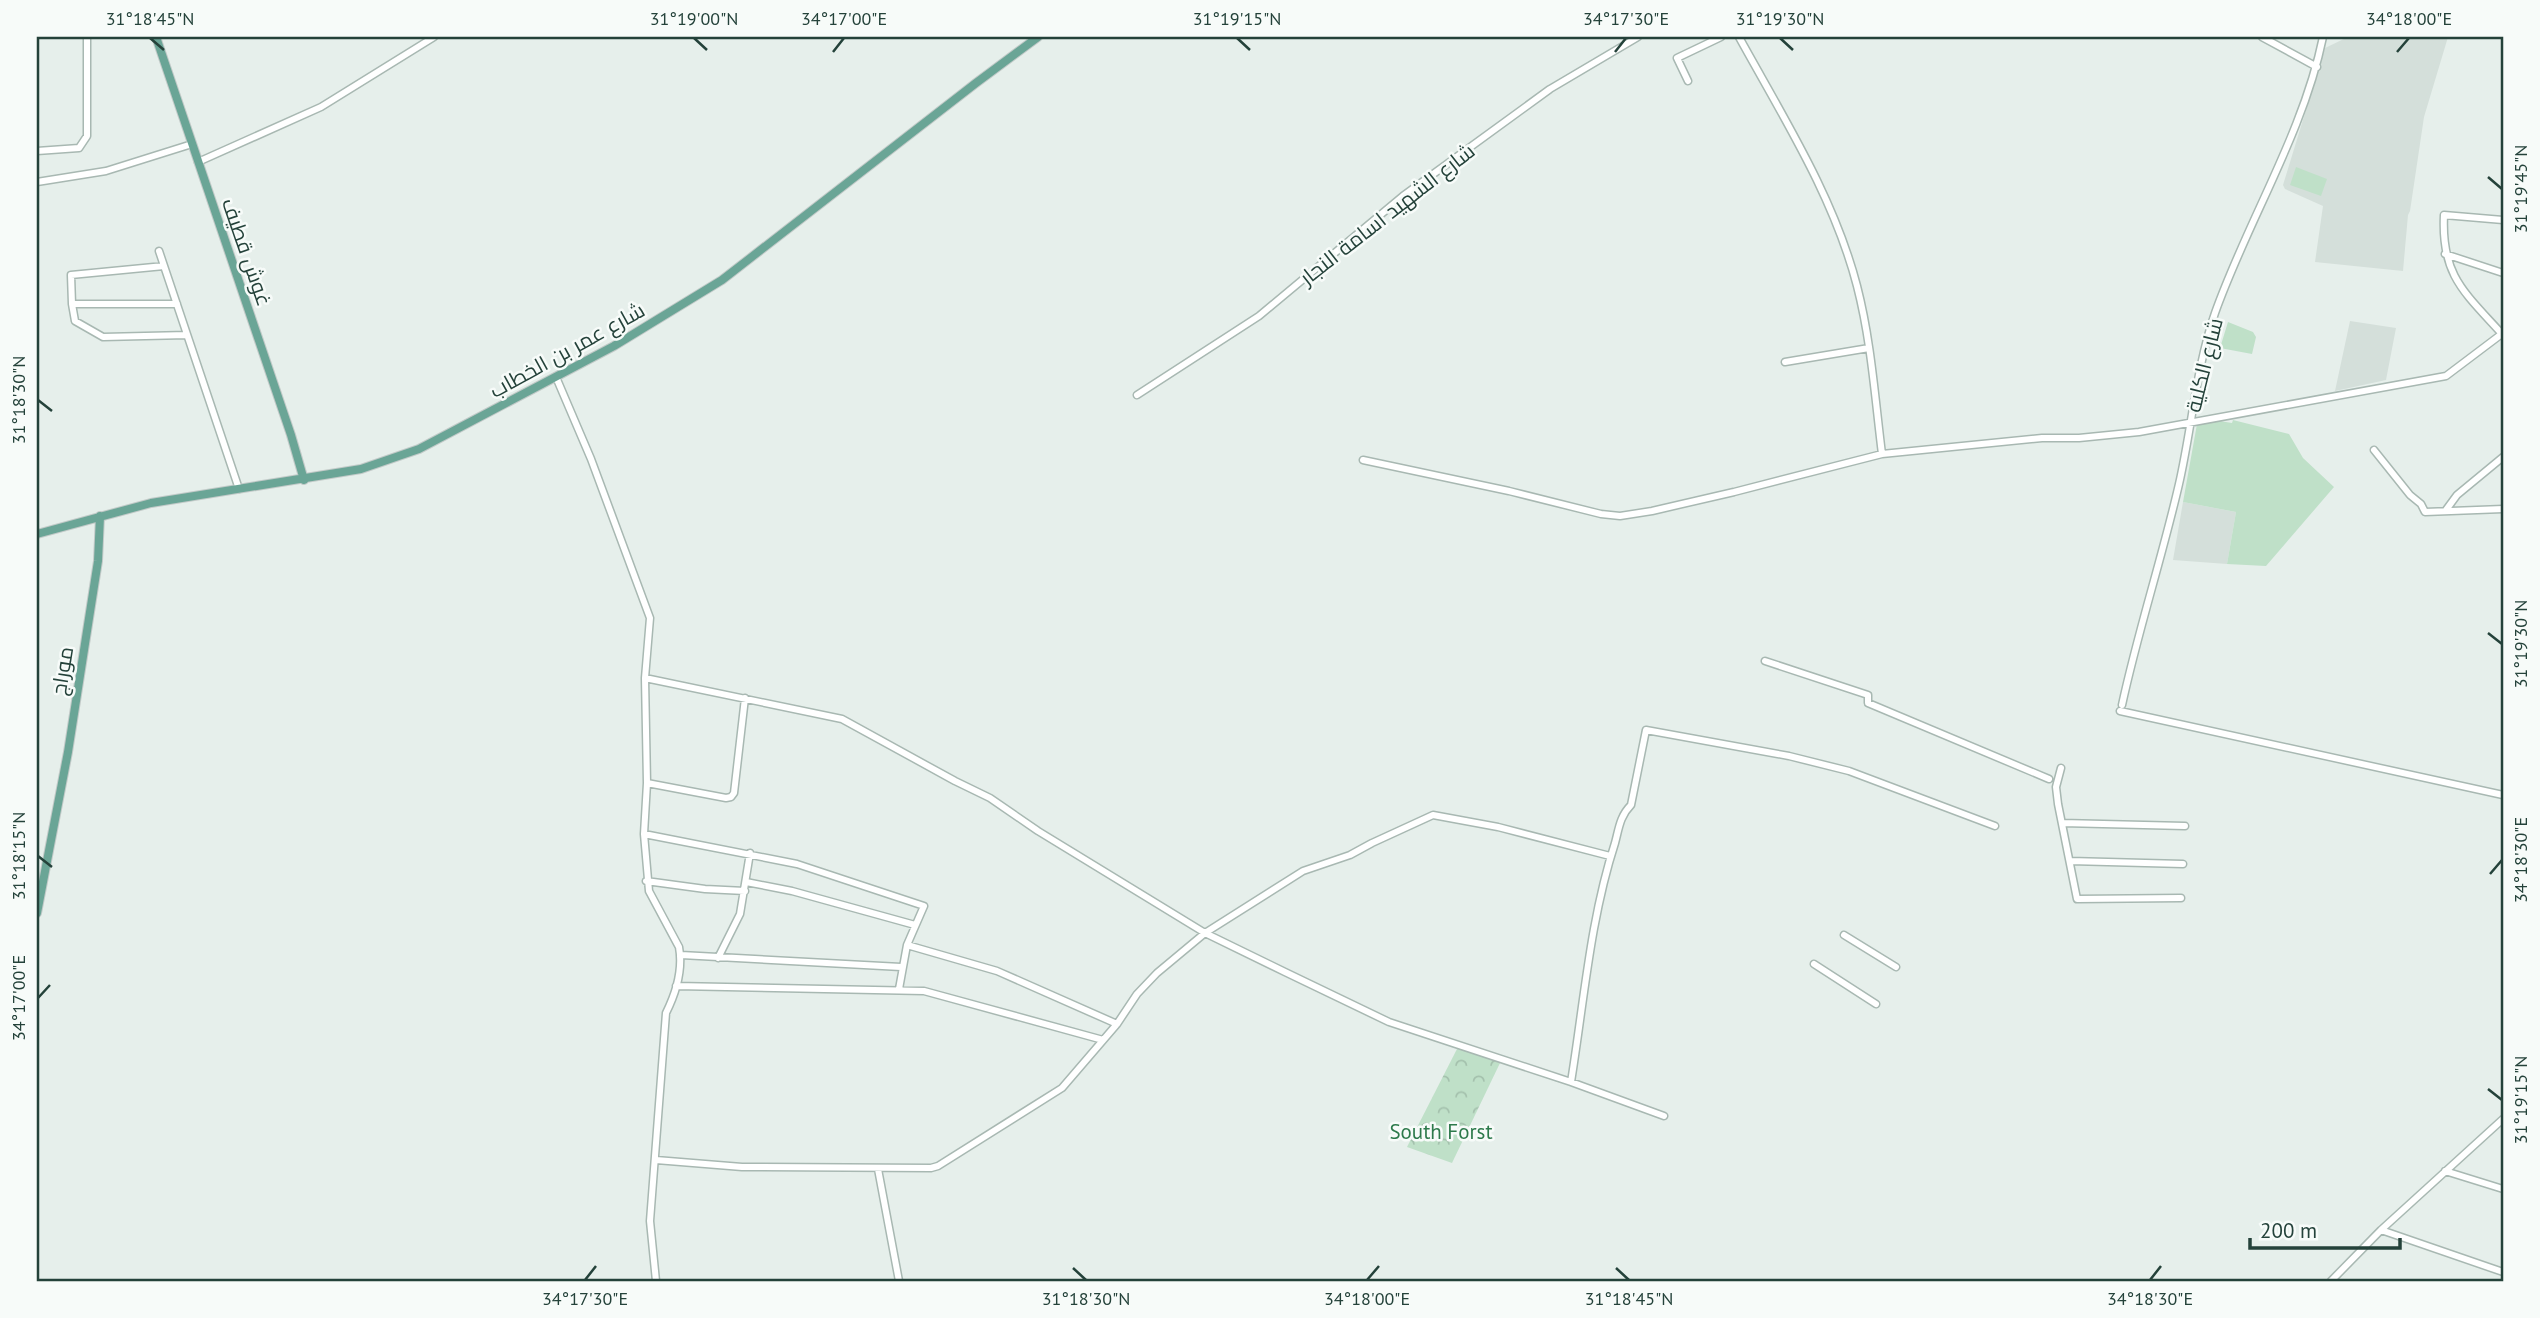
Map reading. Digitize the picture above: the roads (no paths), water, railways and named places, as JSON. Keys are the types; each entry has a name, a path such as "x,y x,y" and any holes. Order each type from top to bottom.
{"main road":[{"name":"غوش قطيف","path":"156,37 304,480"},
{"name":"شارع عمر بن الخطاب","path":"37,534 152,503 361,469 419,449 674,312 722,280 1038,37"},
{"name":"موراج","path":"37,913 68,752 98,561 100,516"}],"street":[{"path":"37,151 77,149 84,143 87,136 86,37"},
{"path":"198,162 321,107 434,37"},
{"name":"شارع الشهيد اسامة النجار","path":"1138,395 1259,316 1403,196 1550,89 1638,37"},
{"path":"1688,81 1676,58 1721,37"},
{"path":"1739,37 1803,155 1837,225 1858,288 1869,348 1882,454"},
{"path":"2262,37 2317,67"},
{"name":"شارع الكلية","path":"2323,37 2317,67 2215,313 2169,525 2121,708 2503,794"},
{"path":"37,183 106,171 192,144"},
{"path":"1363,460 1620,516 1734,492 1882,454 2042,438 2110,435 2446,376 2502,333 2463,291 2445,254 2444,215 2503,220"},
{"path":"159,251 239,489"},
{"path":"2445,254 2503,273"},
{"path":"164,266 71,275 75,321 103,337 187,335"},
{"path":"72,304 177,304"},
{"path":"1785,362 1869,348"},
{"path":"556,377 591,459 650,618 645,678 646,881 681,955 676,986 666,1013 650,1221 656,1281"},
{"path":"2374,450 2425,512 2503,509"},
{"path":"2446,510 2458,495 2503,457"},
{"path":"1765,661 1868,695 1868,703 2049,779"},
{"path":"645,678 842,719 990,798 1038,831 1205,933 1389,1022 1664,1116"},
{"path":"647,783 731,797 734,793 745,698"},
{"path":"1571,1082 1589,961 1610,856 1623,814 1631,805 1646,730 1776,754 1849,771 1995,826"},
{"path":"2061,768 2056,787 2077,899 2181,898"},
{"path":"656,1160 742,1167 878,1169 938,1166 1062,1088 1117,1024 1143,986 1205,933 1303,871 1350,855 1433,815 1610,856"},
{"path":"2062,823 2185,825"},
{"path":"644,834 750,853 829,873 923,906 907,944 899,989"},
{"path":"718,958 740,914 750,853"},
{"path":"2070,861 2183,864"},
{"path":"646,881 745,891"},
{"path":"746,882 793,891 915,925"},
{"path":"1844,935 1896,967"},
{"path":"907,944 997,971 1117,1024"},
{"path":"681,955 901,967"},
{"path":"1814,964 1876,1004"},
{"path":"676,986 924,991 1103,1040"},
{"path":"2331,1281 2381,1230 2503,1119"},
{"path":"878,1169 899,1281"},
{"path":"2445,1171 2503,1189"},
{"path":"2381,1230 2503,1272"}],"park label":[{"name":"South Forst","path":"1441,1131"}]}
